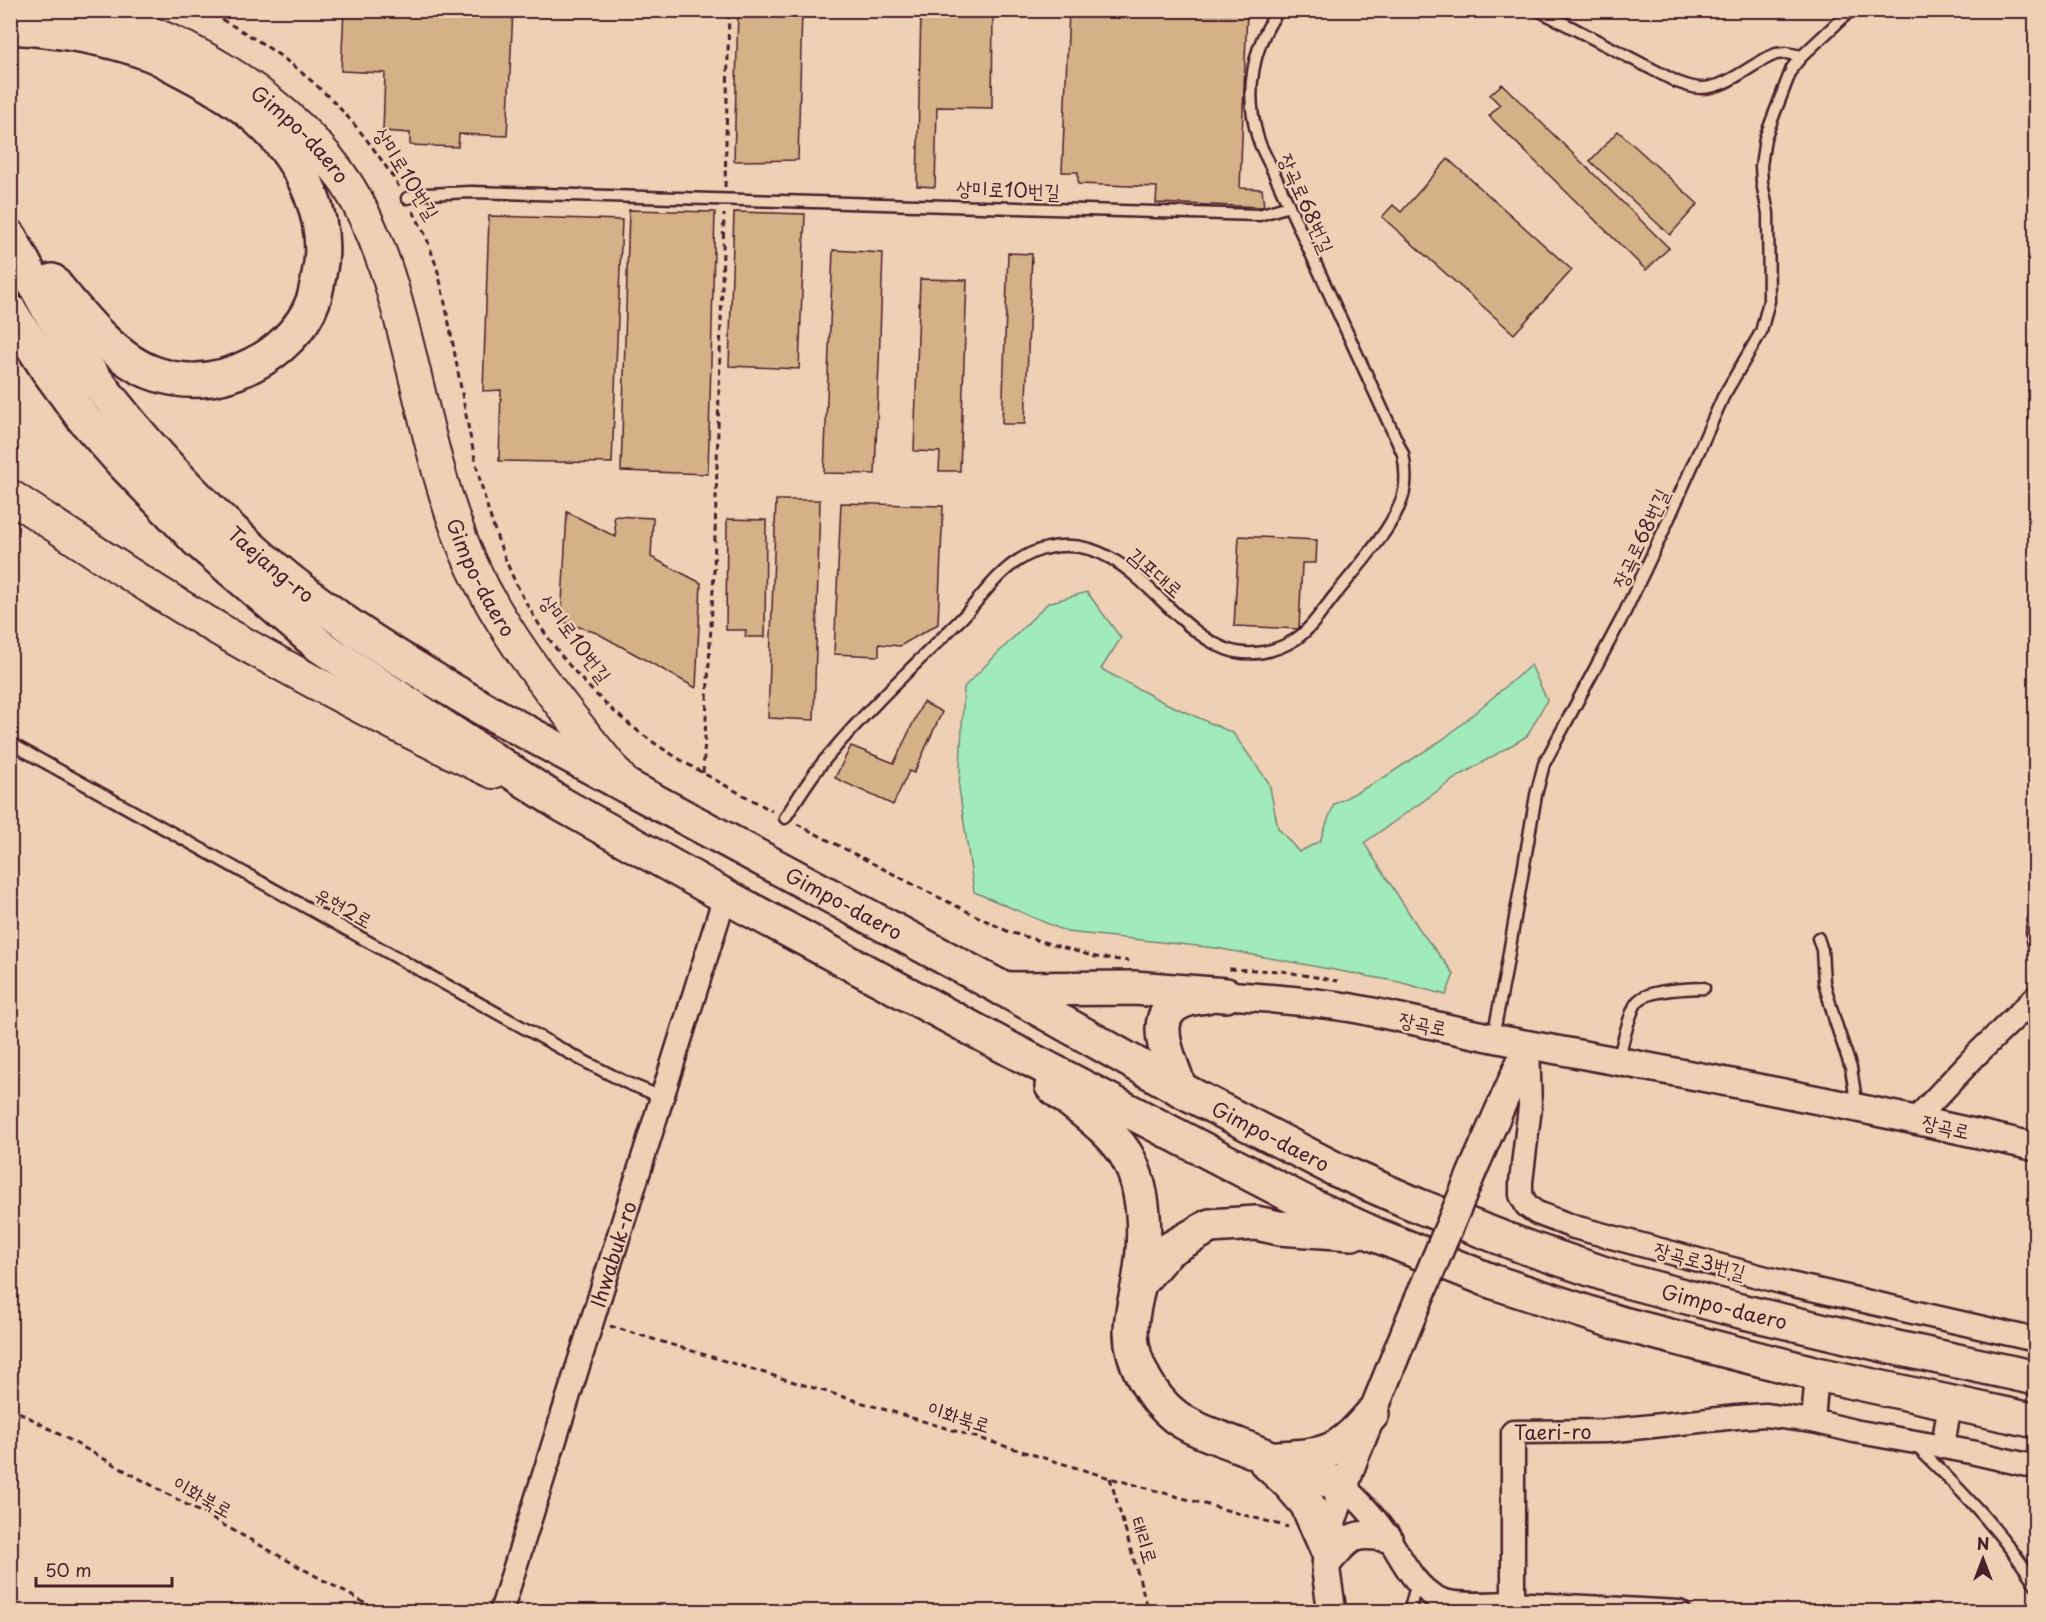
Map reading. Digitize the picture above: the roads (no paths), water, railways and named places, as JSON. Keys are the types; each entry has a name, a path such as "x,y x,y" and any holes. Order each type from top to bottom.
{"main road":[{"name":"Gimpo-daero","path":"34,10 96,16 146,32 200,56 266,99 315,142 348,186 376,240 396,301 449,507 468,556 491,603 518,645 541,678 628,788 1002,989 1180,1089 1335,1169 1419,1206 1539,1252 1623,1280 1740,1311 2036,1378"},
{"path":"10,27 55,30 103,39 149,53 212,86 263,124 295,162 310,192 317,212 321,238 320,269 313,302 297,330 268,357 236,374 212,380 183,380 154,374 106,342 83,319 53,282 10,222"},
{"name":"Taejang-ro","path":"10,237 43,299 74,350 112,400 155,453 250,547 341,620 409,666 628,788"},
{"name":"Taejang-ro","path":"10,311 47,369 83,418 198,541 320,646 561,804"},
{"path":"10,496 169,599 265,656 445,750 561,804 725,896 1008,1048 1308,1204 1376,1235 1494,1282 1619,1323 1817,1374 2036,1421"},
{"path":"1002,989 1134,988 1227,982"},
{"path":"1180,1089 1164,1042 1162,1027 1167,1014 1176,1004 1227,982"},
{"path":"1008,1048 1111,1136 1130,1161 1143,1204 1144,1241 1139,1283 1132,1311 1131,1333 1135,1355 1143,1376 1160,1403 1178,1418 1194,1427 1343,1486"},
{"path":"1139,1283 1168,1250 1210,1226 1256,1223 1279,1228 1376,1235"},
{"path":"1264,1455 1306,1456 1329,1451 1352,1437 1372,1414"},
{"path":"1264,1455 1307,1504 1325,1548"}],"street":[{"name":"Ihwabuk-ro","path":"501,1611 725,896"},
{"name":"장곡로","path":"1227,982 1286,999 1352,1008 1492,1038 1857,1107 2036,1147"},
{"path":"1916,1119 1971,1060 2036,997"},
{"path":"1332,1611 1325,1548 1343,1486 1410,1320 1528,1045"},
{"name":"장곡로3번길","path":"1528,1045 1530,1107 1521,1195 1527,1206 1537,1213 1574,1227 1781,1282 2036,1340"},
{"path":"1813,1421 1817,1374"},
{"path":"1943,1446 1950,1403"},
{"name":"Taeri-ro","path":"1513,1603 1513,1432 1606,1431 1756,1416 1791,1417 1943,1446 2036,1467"},
{"path":"1343,1486 1361,1501 1417,1582 1440,1599 1455,1602 1679,1611"},
{"path":"1325,1548 1369,1534 1388,1538"}],"lane":[{"name":"장곡로68번길","path":"1279,10 1269,24 1261,44 1252,78 1250,94 1252,114 1258,137 1381,404"},
{"path":"1538,10 1690,87 1714,86 1776,54 1802,56"},
{"name":"장곡로68번길","path":"1492,1038 1510,952 1536,795 1544,764 1623,616 1714,415 1761,332 1768,301 1768,213 1762,183 1762,152 1765,138 1792,68 1851,10"},
{"name":"상미로10번길","path":"406,198 426,194 471,192 1259,214 1289,206"},
{"name":"김포대로","path":"785,818 813,776 845,737 1000,576 1017,560 1034,551 1070,545 1112,558 1208,640 1228,650 1246,654 1266,652 1282,647 1298,638 1319,616 1375,544 1396,512 1402,498 1406,471 1403,454 1381,404"},
{"name":"유현2로","path":"10,743 597,1068 662,1097"},
{"path":"2036,915 2032,923 2032,937 2036,951"},
{"path":"1818,938 1822,950 1824,982 1834,1021 1851,1068 1857,1107"},
{"path":"1617,1060 1633,1010 1639,1000 1657,993 1704,988"},
{"path":"1910,1441 1981,1511 2036,1585"},
{"path":"1408,1611 1417,1582"}]}
